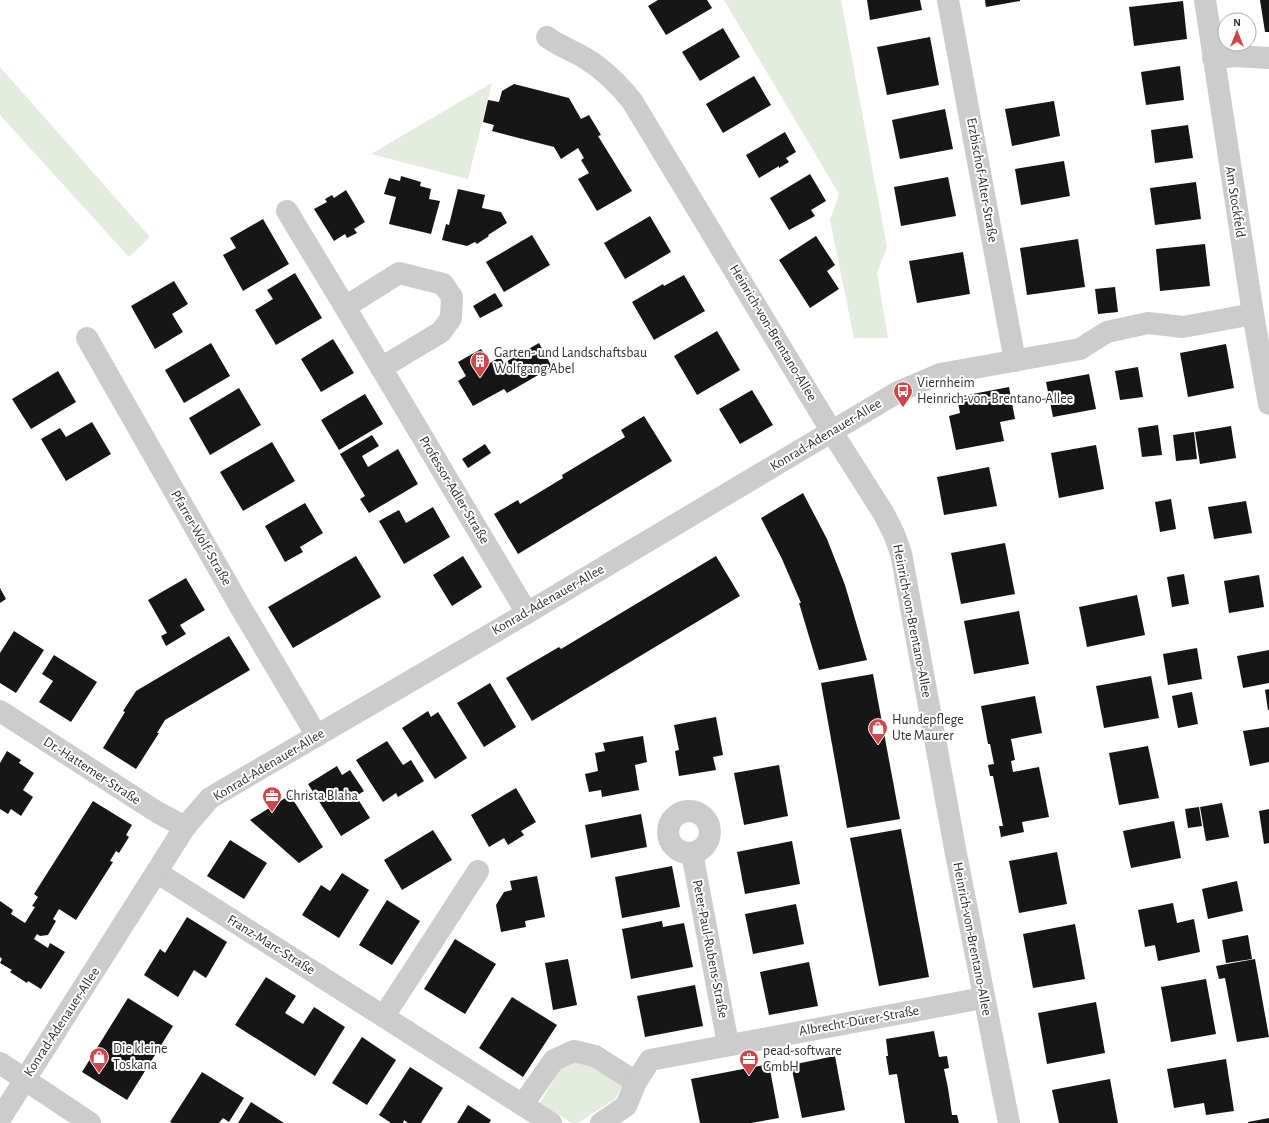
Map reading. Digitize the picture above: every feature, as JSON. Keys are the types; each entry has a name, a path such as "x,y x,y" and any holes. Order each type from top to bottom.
{"street":[{"name":"Erzbischof-Alter-Straße","path":"948,0 1015,361"},
{"name":"Am Stockfeld","path":"1205,0 1253,314 1264,353 1269,404"},
{"name":"Heinrich-von-Brentano-Allee","path":"547,37 556,44 588,59 613,78 632,101 832,432 884,514 894,534 901,553 984,998 1009,1123"},
{"path":"1213,58 1236,56 1269,58"},
{"name":"Professor-Adler-Straße","path":"287,212 527,613"},
{"path":"345,307 399,273 442,284 452,297 451,318 441,332 381,368"},
{"name":"Konrad-Adenauer-Allee","path":"0,1119 186,828 210,798 527,613 898,392 940,374 1080,349 1108,332 1148,323 1184,327 1253,314"},
{"name":"Pfarrer-Wolf-Straße","path":"87,338 237,601 317,736"},
{"name":"Dr.-Hattemer-Straße","path":"0,711 157,812 186,828"},
{"name":"Peter-Paul-Rubens-Straße","path":"692,853 728,1044"},
{"path":"384,1016 478,871"},
{"name":"Franz-Marc-Straße","path":"158,873 551,1123"},
{"name":"Albrecht-Dürer-Straße","path":"601,1123 626,1106 636,1082 650,1060 728,1044 984,998"},
{"path":"523,1104 554,1060 574,1051 595,1056 636,1082"},
{"path":"0,1063 90,1123"}],"shaded area":[{"path":"724,0 841,0 887,247 877,273 888,338 854,338 830,220 839,194"},
{"path":"0,67 150,237 129,257 0,115"},
{"path":"492,83 468,179 371,154"},
{"path":"588,1060 625,1081 615,1099 578,1123 572,1123 540,1103 563,1065"}],"building":[{"path":"658,0 707,0 712,8 666,35 648,6"},
{"path":"867,0 920,0 922,10 870,20"},
{"path":"985,0 1020,0 1020,1 986,7"},
{"path":"1260,0 1269,0 1269,32 1265,32"},
{"path":"1183,1 1187,39 1134,46 1129,7"},
{"path":"723,28 740,57 700,81 682,52"},
{"path":"930,37 939,85 887,95 877,47"},
{"path":"1180,66 1184,100 1146,105 1141,72"},
{"path":"754,76 771,105 723,133 706,104"},
{"path":"514,84 569,98 581,119 589,115 601,135 598,136 632,191 597,211 578,179 589,173 581,160 584,158 578,148 561,159 554,147 492,131 494,125 483,122 488,100 499,102 502,91"},
{"path":"1054,101 1060,136 1012,146 1005,109"},
{"path":"945,109 953,149 900,159 892,120"},
{"path":"1188,125 1193,158 1155,163 1151,130"},
{"path":"785,132 796,152 786,158 789,162 759,178 746,155"},
{"path":"1064,161 1070,196 1021,205 1015,169"},
{"path":"810,174 826,201 811,210 815,216 789,230 770,198"},
{"path":"401,176 421,182 420,186 431,189 429,199 440,201 431,234 389,224 396,197 384,194 389,178 400,181"},
{"path":"948,177 956,216 901,226 894,187"},
{"path":"1196,182 1201,219 1155,225 1150,188"},
{"path":"458,189 485,195 482,208 501,212 507,223 477,244 475,242 467,246 442,240 446,224 449,225"},
{"path":"346,190 365,222 354,229 357,233 347,238 345,234 334,241 314,209 327,202 325,199 332,195 334,198"},
{"path":"650,216 671,252 625,279 604,243"},
{"path":"263,219 289,264 243,291 223,255 236,248 230,238"},
{"path":"532,235 550,265 504,292 486,262"},
{"path":"816,236 835,265 827,271 839,289 810,308 779,260"},
{"path":"1078,239 1085,287 1027,295 1020,248"},
{"path":"1205,244 1210,286 1160,291 1156,249"},
{"path":"963,252 970,294 917,303 909,261"},
{"path":"295,273 322,318 276,345 255,310 273,299 267,290"},
{"path":"684,275 705,311 654,340 632,302 663,284 664,286"},
{"path":"174,281 188,304 172,314 183,332 155,349 131,306"},
{"path":"1115,287 1118,312 1098,314 1095,289"},
{"path":"495,293 503,306 480,318 473,306"},
{"path":"717,331 740,370 697,395 674,356"},
{"path":"333,339 354,373 321,392 301,359"},
{"path":"211,343 230,376 184,403 165,370"},
{"path":"539,343 552,367 507,393 504,389 473,406 458,381 466,376 458,362 481,349 490,363 500,357 504,363"},
{"path":"1226,344 1234,388 1188,397 1180,353"},
{"path":"1138,367 1143,397 1120,400 1115,371"},
{"path":"58,371 76,402 31,429 12,399"},
{"path":"1089,374 1096,409 1053,417 1046,382"},
{"path":"1009,387 1015,419 1000,422 1004,441 956,450 949,416 960,413 957,397"},
{"path":"239,388 261,425 210,455 189,418"},
{"path":"752,390 773,425 740,444 719,409"},
{"path":"365,394 383,424 339,450 321,420"},
{"path":"644,416 672,461 518,554 494,514 518,500 520,504 563,478 562,475 625,437 621,430"},
{"path":"92,422 111,454 66,481 41,439 60,428 66,437"},
{"path":"1158,425 1162,455 1142,457 1138,428"},
{"path":"1231,426 1236,458 1200,464 1195,432"},
{"path":"1194,432 1197,459 1176,461 1173,435"},
{"path":"372,435 379,446 362,456 368,467 398,449 418,484 369,513 360,499 365,496 340,454"},
{"path":"272,442 295,481 243,511 220,472"},
{"path":"485,444 491,453 468,468 462,459"},
{"path":"1096,445 1104,489 1059,498 1051,453"},
{"path":"989,467 997,506 944,515 937,477"},
{"path":"803,493 827,539 845,585 867,660 819,670 799,603 801,603 782,559 761,518"},
{"path":"1171,499 1176,529 1160,532 1155,502"},
{"path":"1246,501 1252,533 1214,539 1208,507"},
{"path":"305,503 323,533 300,547 303,552 285,562 265,526"},
{"path":"433,507 450,537 404,564 379,521 399,510 406,523"},
{"path":"1005,543 1015,594 961,604 951,553"},
{"path":"356,556 381,597 293,648 268,607"},
{"path":"463,556 482,587 452,606 433,575"},
{"path":"716,556 740,596 532,721 506,678 559,647 561,649"},
{"path":"1184,574 1189,604 1172,607 1167,577"},
{"path":"1259,575 1264,607 1229,613 1224,581"},
{"path":"186,578 205,610 180,625 186,634 166,646 161,636 167,633 148,600"},
{"path":"0,588 6,599 0,603"},
{"path":"1137,595 1145,635 1087,647 1079,607"},
{"path":"1019,611 1029,664 974,674 964,621"},
{"path":"14,631 44,650 16,693 0,683 0,653"},
{"path":"229,636 250,670 165,720 157,733 159,733 136,769 103,748 125,712 123,711 136,691"},
{"path":"1197,648 1202,679 1168,685 1163,654"},
{"path":"1269,650 1269,683 1243,688 1237,656"},
{"path":"54,655 97,682 71,722 39,702 53,681 42,674"},
{"path":"873,674 900,819 847,828 821,683"},
{"path":"1151,676 1159,718 1104,728 1096,686"},
{"path":"490,683 516,727 484,747 457,703"},
{"path":"1269,689 1269,710 1268,710 1265,690"},
{"path":"1192,692 1198,724 1178,728 1172,696"},
{"path":"1035,696 1042,733 1011,739 1015,760 1011,761 1013,772 1039,767 1049,817 1022,822 1024,832 1001,837 999,826 1003,826 993,776 990,776 988,765 994,764 990,744 988,744 981,706"},
{"path":"428,711 431,717 438,712 467,758 435,779 402,728"},
{"path":"716,717 723,755 713,757 716,770 679,776 675,751 679,750 674,725"},
{"path":"1269,727 1269,762 1250,766 1243,731"},
{"path":"643,736 647,762 635,765 639,790 602,797 601,790 589,792 585,774 598,771 595,753 605,751 603,743"},
{"path":"387,741 403,765 411,760 424,781 398,797 396,793 383,802 356,760"},
{"path":"1148,746 1159,798 1119,805 1109,753"},
{"path":"7,751 21,760 19,763 34,773 23,790 33,797 21,816 11,809 8,814 0,809 0,763"},
{"path":"779,765 788,816 744,825 734,773"},
{"path":"337,766 342,775 350,770 364,791 356,796 370,818 341,836 308,784"},
{"path":"516,788 536,822 521,831 524,835 508,845 504,838 489,847 471,815"},
{"path":"290,795 323,847 299,863 250,820"},
{"path":"93,801 132,825 126,835 129,837 119,853 116,851 110,861 113,862 76,920 59,909 53,919 56,921 48,935 40,936 37,934 34,939 48,948 50,943 65,952 41,989 28,981 27,983 10,972 12,970 0,963 2,959 0,957 0,901 13,910 11,914 25,923 35,907 32,906 38,897 34,894"},
{"path":"1222,803 1229,837 1206,841 1200,807"},
{"path":"1199,807 1202,826 1188,828 1185,809"},
{"path":"1269,809 1269,843 1264,844 1259,811"},
{"path":"641,814 647,847 591,858 585,825"},
{"path":"1174,821 1181,858 1131,868 1123,831"},
{"path":"901,829 929,977 879,986 850,838"},
{"path":"433,830 452,860 402,890 384,860"},
{"path":"230,840 267,863 244,899 207,876"},
{"path":"792,841 800,884 745,894 737,852"},
{"path":"1057,852 1067,904 1019,913 1009,861"},
{"path":"672,866 680,907 622,918 615,877"},
{"path":"342,873 369,890 339,938 302,915 321,885 330,891"},
{"path":"537,876 545,917 525,921 526,927 501,932 496,905 504,892 512,890 510,881"},
{"path":"1237,881 1243,911 1208,919 1202,889"},
{"path":"387,900 420,921 392,965 359,945"},
{"path":"1173,903 1177,923 1194,919 1200,952 1158,961 1155,945 1145,947 1138,910"},
{"path":"796,904 804,944 753,954 745,914"},
{"path":"187,917 227,942 206,978 194,970 178,997 144,975 160,949 165,953"},
{"path":"662,921 663,927 684,923 693,967 631,979 622,929"},
{"path":"1075,924 1085,979 1033,988 1023,934"},
{"path":"1248,935 1252,959 1226,963 1222,940"},
{"path":"455,939 496,964 465,1014 424,989"},
{"path":"568,959 577,1005 553,1010 545,963"},
{"path":"1255,959 1269,1037 1237,1042 1225,978 1219,979 1216,966"},
{"path":"809,962 818,1006 769,1015 760,972"},
{"path":"266,977 296,996 285,1013 303,1024 314,1007 345,1027 315,1076 235,1025"},
{"path":"1206,979 1216,1034 1171,1042 1161,987"},
{"path":"695,985 703,1026 645,1037 637,996"},
{"path":"512,997 557,1025 523,1077 479,1048"},
{"path":"128,998 173,1026 127,1100 82,1072"},
{"path":"1096,1002 1105,1053 1047,1064 1038,1013"},
{"path":"934,1031 939,1057 947,1056 949,1068 944,1069 952,1115 957,1115 959,1123 905,1123 897,1074 889,1075 886,1056 888,1056 886,1039"},
{"path":"362,1037 396,1060 367,1105 332,1083"},
{"path":"835,1056 845,1110 802,1118 791,1065"},
{"path":"1226,1059 1234,1111 1206,1115 1204,1103 1174,1108 1167,1069"},
{"path":"769,1064 779,1118 751,1123 700,1123 691,1079"},
{"path":"410,1067 443,1088 421,1123 408,1123 404,1120 403,1123 391,1123 379,1115"},
{"path":"202,1072 244,1098 229,1122 223,1118 219,1123 170,1122"},
{"path":"1110,1079 1118,1123 1059,1123 1052,1090"},
{"path":"251,1102 284,1123 238,1123"},
{"path":"468,1105 491,1120 489,1123 457,1123"},
{"path":"1269,1118 1269,1123 1248,1123 1248,1122"}],"place":[{"name":"Garten- und Landschaftsbau Wolfgang Abel","path":"480,378"},
{"name":"Viernheim Heinrich-von-Brentano-Allee","path":"903,408"},
{"name":"Hundepflege Ute Maurer","path":"878,745"},
{"name":"Christa Blaha","path":"272,813"},
{"name":"Die kleine Toskana","path":"99,1074"},
{"name":"pead-software GmbH","path":"749,1076"}]}
